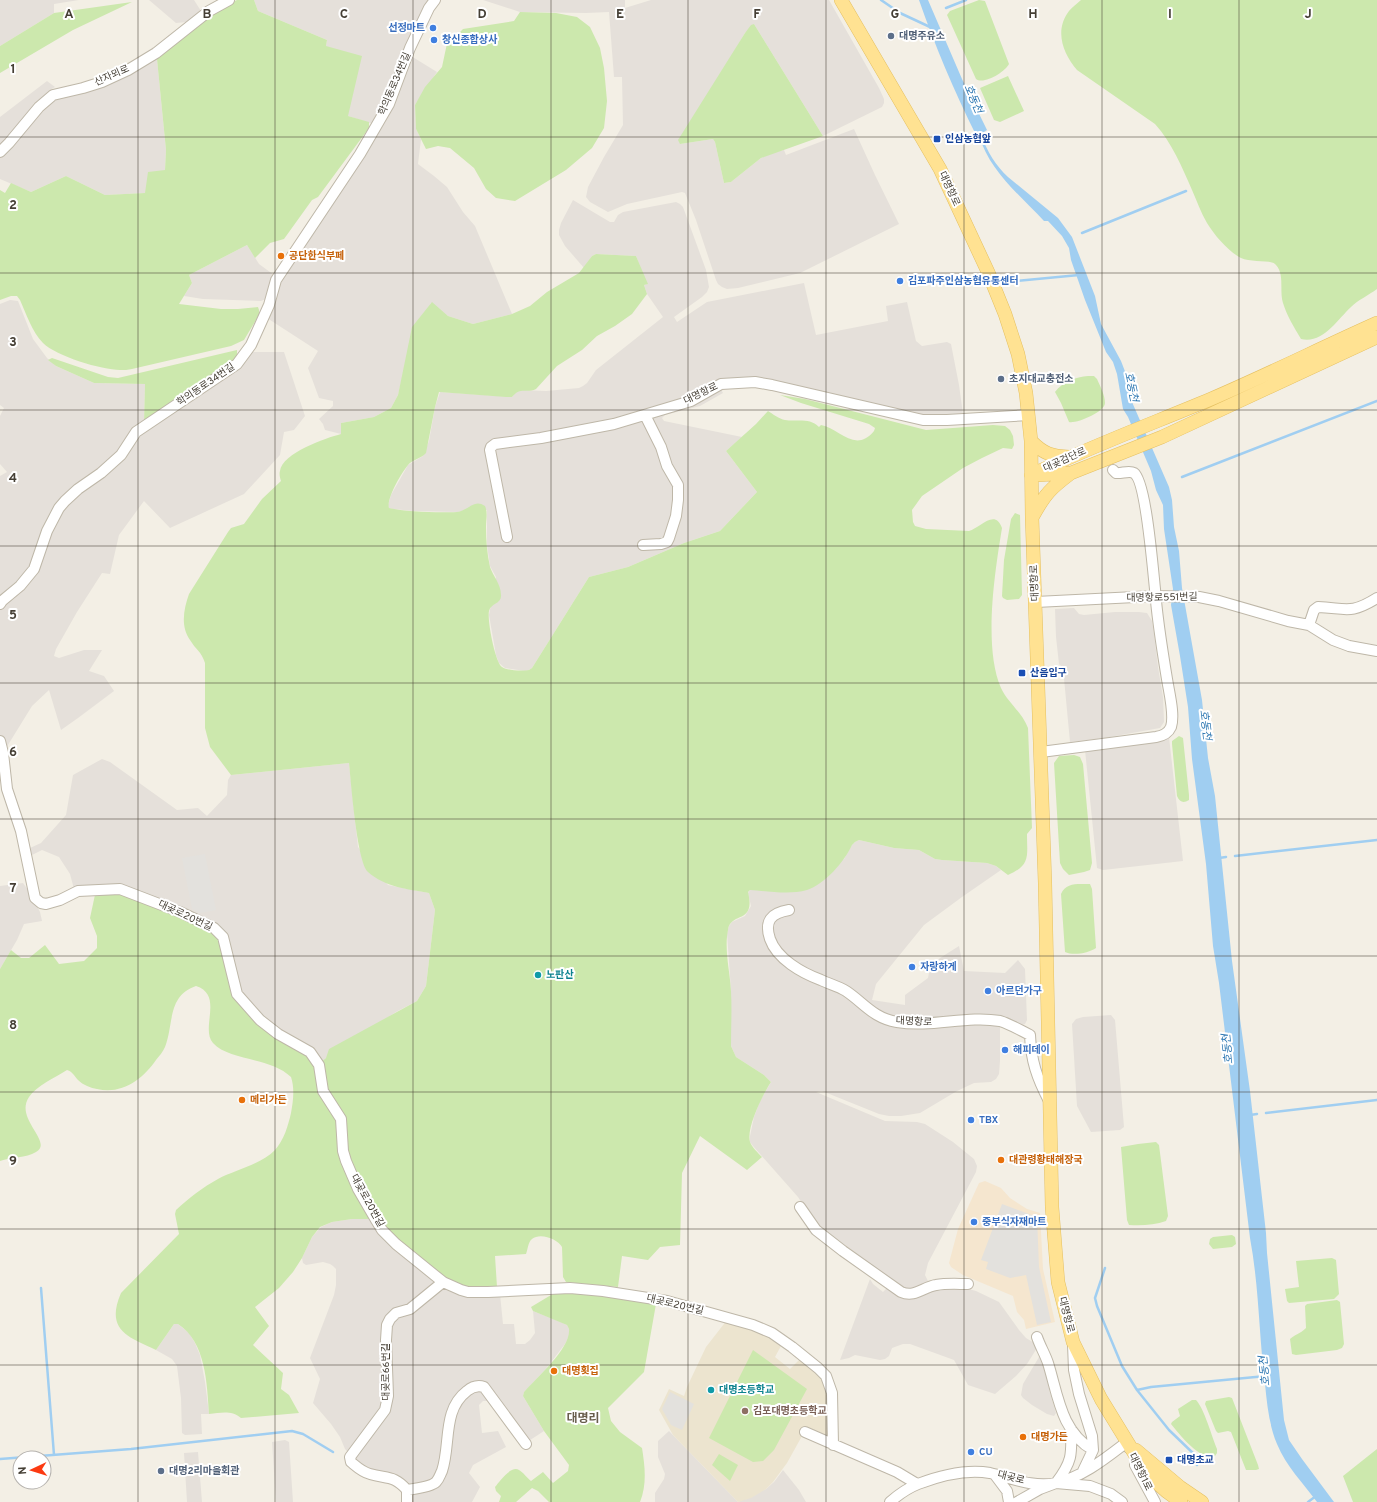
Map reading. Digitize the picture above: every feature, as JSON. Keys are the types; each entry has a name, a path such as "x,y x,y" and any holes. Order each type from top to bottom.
{"main road":[{"name":"대명항로","path":"841,0 940,169 972,235 1005,314 1018,354 1026,393 1031,441 1032,518 1041,752 1052,1207 1058,1282 1073,1342 1101,1399 1146,1474 1166,1492 1181,1502"},
{"name":"대곶검단로","path":"1031,475 1071,456 1155,423 1253,380 1377,323"},
{"name":"대곶검단로","path":"1031,475 1071,473 1162,437 1377,337"},
{"path":"1031,441 1039,449 1054,456 1071,456"},
{"path":"1032,518 1048,491 1071,473"},
{"name":"대명항로","path":"1127,1442 1180,1487 1202,1502"}],"street":[{"name":"산자뫼로","path":"0,152 39,107 53,95 102,82 128,70 156,53 209,11 229,0"},
{"name":"학의동로34번길","path":"0,604 20,586 34,569 47,531 59,508 74,493 101,473 121,455 136,432 237,364 251,345 269,305 276,280 360,154 389,104 410,48 429,8 435,0"},
{"name":"대명항로","path":"507,537 490,450 495,444 591,430 691,401 721,384 755,382 810,393 923,420 1029,415"},
{"path":"643,546 661,544 666,542 669,538 676,516 679,493 676,480 665,461 661,447 645,415"},
{"path":"1041,752 1163,736 1171,727 1171,708 1157,596 1142,495 1138,479 1134,473 1116,473 1112,470"},
{"name":"대명항로551번길","path":"1036,602 1157,596 1194,597 1219,600 1288,621 1309,625 1333,640 1349,646 1377,651"},
{"path":"1309,625 1314,610 1318,607 1350,610 1366,605 1377,598"},
{"name":"대곶로20번길","path":"0,741 8,789 21,831 35,898 41,903 46,904 60,900 78,891 120,889 180,912 214,928 223,937 238,994 260,1020 278,1034 310,1052 319,1065 323,1091 341,1119 343,1151 358,1189 382,1230 396,1244 442,1282 468,1292 570,1288 603,1291 667,1301 753,1325 772,1333 792,1347 826,1376 832,1393 833,1445"},
{"name":"대명항로","path":"789,910 776,913 771,917 769,922 769,937 778,953 808,974 846,991 880,1017 907,1024 991,1020 1007,1024 1030,1035 1034,1068 1050,1103"},
{"path":"800,1206 816,1230 901,1292 911,1294 934,1286 968,1284"},
{"name":"대곶로66번길","path":"407,1490 394,1478 364,1472 351,1462 350,1457 385,1410 387,1404 386,1332 390,1319 396,1313 410,1310 442,1282"},
{"path":"1037,1337 1048,1360 1062,1413 1071,1429 1085,1445 1093,1450"},
{"path":"1073,1342 1074,1370 1079,1394 1091,1431 1093,1450 1082,1473"},
{"path":"407,1502 407,1490 434,1484 438,1480 444,1465 450,1414 458,1400 474,1387 484,1387 526,1444"},
{"path":"1056,1483 1071,1458 1071,1429"},
{"path":"805,1432 898,1472 917,1484"},
{"name":"대곶로","path":"890,1502 917,1484 940,1477 970,1472 995,1474 1024,1482 1056,1483 1082,1473 1127,1442"},
{"name":"대명항1로","path":"1127,1442 1131,1459 1155,1502"},
{"path":"995,1474 1007,1491 1009,1502"},
{"path":"1012,1502 1024,1482"},
{"path":"1017,1502 1040,1489 1056,1483 1090,1486 1111,1494 1122,1502"}],"shaded area":[{"path":"0,0 79,0 54,4 54,13 0,46"},
{"path":"149,0 194,0 201,11 187,22 176,23"},
{"path":"254,0 431,0 385,105 373,124 348,116 326,46 327,40 258,11"},
{"path":"483,0 625,0 625,8 651,0 829,0 879,88 884,99 882,107 823,136 754,24 745,33 680,144 713,139 715,142 724,183 731,182 761,158 772,153 784,150 786,155 854,129 899,224 800,273 738,288 727,289 722,287 716,280 696,220 685,193 682,192 627,204 608,212 590,202 586,197 588,187 623,125 622,77 614,77 609,12 520,12"},
{"path":"411,56 437,72 415,105 416,129 421,139 418,164 447,187 463,212 475,226 512,314 473,324 448,316 431,303 403,374 398,395 391,408 374,417 341,423 341,434 325,430 319,419 333,406 333,401 319,398 308,368 318,351 267,318 278,284 364,152"},
{"path":"155,58 157,59 166,150 165,170 145,193 105,195 66,176 31,192 0,179 0,156 52,101"},
{"path":"47,81 55,87 50,90 0,147 0,117"},
{"path":"573,200 610,222 614,222 618,215 623,212 676,202 683,207 706,270 709,287 707,292 702,297 674,317 677,322 707,302 804,283 816,335 888,321 886,306 907,302 916,341 922,346 947,342 951,344 963,414 929,417 758,380 720,379 716,381 723,393 700,406 665,415 662,418 664,421 742,437 726,451 757,492 720,531 684,543 628,567 589,577 532,668 525,671 505,668 499,663 496,655 489,615 496,577 490,566 487,545 487,510 457,512 413,511 393,509 389,508 388,505 391,495 408,465 423,456 429,441 435,407 440,392 512,397 516,392 521,390 546,391 579,388 587,383 596,370 663,317 647,294 644,285 647,284 636,256 596,254 592,256 584,268 565,246 559,235 559,230"},
{"path":"247,245 259,264 274,275 266,299 261,301 203,299 184,296 192,283 189,275"},
{"path":"10,300 18,301 33,339 47,358 56,366 94,383 145,384 144,426 241,366 252,352 284,352 305,416 294,430 284,432 280,455 244,494 170,528 144,501 119,535 110,574 102,573 77,612 56,649 54,656 59,658 84,650 102,650 89,671 104,676 114,691 61,730 49,690 32,706 3,753 0,741 0,476 7,472 0,464 0,416 4,408 0,405 0,304"},
{"path":"1074,608 1079,614 1084,615 1115,612 1147,613 1152,621 1163,697 1164,722 1160,728 1104,738 1070,742 1063,668 1059,664 1055,609"},
{"path":"1169,737 1183,861 1103,870 1097,868 1085,750"},
{"path":"102,759 110,762 177,810 198,808 207,816 227,795 228,780 231,775 349,763 358,847 388,885 429,893 435,910 426,986 417,1001 396,1012 326,1058 319,1065 278,1034 237,994 214,928 74,889 70,874 59,857 42,850 32,855 30,848 41,843 66,815 73,775"},
{"path":"859,840 894,848 919,850 935,859 987,863 996,866 1001,870 924,925 876,984 872,1000 905,1005 905,995 928,978 930,967 940,958 959,946 964,971 1005,973 1018,960 1025,969 1027,1020 1025,1024 1022,1025 1000,1026 999,1074 996,1079 991,1082 974,1083 957,1091 920,1113 901,1116 879,1114 822,1091 816,1092 885,1121 917,1122 925,1124 953,1142 974,1159 977,1166 976,1172 928,1263 925,1275 928,1281 911,1290 901,1287 813,1220 798,1197 750,1142 754,1117 760,1101 771,1082 764,1075 736,1057 731,1046 731,991 727,933 732,922 745,916 751,906 748,893 750,890 844,859 852,845"},
{"path":"205,854 216,910 200,913 192,909 182,858"},
{"path":"23,883 40,912 42,921 24,924 17,940 0,969 0,886"},
{"path":"1111,1015 1115,1020 1124,1127 1120,1130 1091,1132 1077,1106 1072,1024 1076,1019 1083,1017"},
{"path":"985,1181 1001,1188 1010,1198 1027,1209 1040,1213 1043,1269 1055,1322 1026,1329 1024,1320 1017,1312 1013,1296 963,1275 951,1267 949,1263 958,1229 979,1183"},
{"path":"1002,1204 1037,1217 1039,1267 1051,1322 1037,1325 1026,1275 1010,1278 986,1269 988,1262 981,1260"},
{"path":"352,1219 370,1219 387,1242 402,1256 437,1282 500,1294 503,1324 514,1324 516,1344 525,1344 535,1333 533,1311 567,1325 569,1329 570,1334 565,1344 545,1370 524,1392 523,1396 544,1431 524,1444 488,1401 483,1401 479,1405 482,1433 498,1431 506,1447 473,1465 469,1473 480,1487 472,1502 413,1502 411,1492 401,1479 391,1473 370,1469 354,1459 345,1449 340,1437 331,1424 313,1403 320,1379 310,1358 334,1295 336,1285 336,1269 330,1264 323,1262 306,1265 303,1263 302,1258 312,1237 321,1227 332,1222"},
{"path":"870,1279 873,1284 883,1292 887,1288 900,1298 906,1299 918,1298 932,1290 965,1288 976,1291 999,1302 1019,1330 1026,1338 1036,1344 1037,1348 1027,1364 1016,1376 995,1394 968,1385 954,1360 910,1344 903,1344 892,1348 889,1356 885,1359 880,1360 855,1355 840,1360"},
{"name":"김포대명초등학교","path":"727,1320 770,1335 782,1344 775,1357 790,1369 801,1358 821,1378 829,1396 829,1436 807,1427 787,1463 773,1482 766,1489 751,1498 738,1502 673,1435 659,1410 669,1389 684,1396 706,1347"},
{"path":"174,1324 178,1324 189,1333 200,1355 209,1414 201,1414 202,1434 185,1435 182,1433 181,1398 177,1366 172,1359 156,1350"},
{"path":"1039,1357 1041,1358 1045,1369 1056,1413 1054,1416 1047,1414 1032,1405 1021,1395 1023,1384"},
{"path":"670,1392 694,1404 682,1430 671,1425 662,1409"},
{"path":"669,1431 738,1502 655,1502 655,1493 664,1479 665,1474 658,1457 658,1441"},
{"path":"285,1440 289,1442 293,1502 276,1502 272,1442"},
{"path":"198,1452 202,1502 187,1502 184,1453"},
{"path":"783,1470 799,1490 806,1502 738,1502 766,1489 774,1482"}],"green space":[{"path":"237,0 254,0 258,11 327,40 326,46 362,56 348,116 369,122 369,128 318,197 312,200 284,239 270,243 255,258 247,245 189,275 192,283 179,304 221,309 258,307 259,315 244,340 231,346 126,370 102,368 58,353 49,348 39,339 32,328 17,296 11,296 0,300 0,190 5,193 11,183 31,192 66,176 105,195 145,193 148,172 165,170 166,150 157,59 155,58 216,10"},
{"path":"979,0 985,1 1009,64 999,74 984,80 976,79 947,15 950,11"},
{"path":"1081,0 1377,0 1377,289 1354,304 1329,330 1323,334 1309,340 1301,339 1283,303 1281,278 1279,269 1276,265 1270,262 1241,258 1227,247 1207,223 1176,156 1161,131 1155,124 1077,70 1072,63 1064,49 1062,42 1062,26 1069,11"},
{"path":"132,2 73,30 0,73 0,46 54,13"},
{"path":"520,12 556,13 577,17 590,27 600,48 604,68 607,101 604,128 592,148 566,170 515,201 496,198 486,189 474,168 450,148 438,146 426,149 416,129 415,105 425,87 442,67 449,34 454,38 463,29 514,21"},
{"path":"754,24 823,136 761,158 731,182 724,183 715,142 713,139 680,144 678,140 745,33 751,25"},
{"path":"1008,76 1024,111 1000,122 994,120 980,88"},
{"path":"596,254 636,256 648,284 644,285 647,294 632,314 597,336 582,350 557,366 536,389 518,392 512,397 439,392 426,453 408,465 402,473 390,498 389,508 414,511 457,512 478,503 485,506 487,514 487,552 491,570 501,591 500,600 490,608 489,611 489,623 492,640 499,664 502,667 519,671 529,670 532,668 589,577 628,567 684,543 720,531 757,492 726,451 768,411 778,418 803,420 811,422 819,427 821,425 828,427 847,438 854,440 860,440 867,437 874,431 875,428 869,424 780,395 805,399 926,430 993,425 1005,426 1010,430 1013,436 1014,445 1012,449 1003,448 963,468 922,496 912,510 913,522 915,526 926,529 969,531 991,519 999,522 1002,528 996,565 992,609 993,652 1001,688 1028,728 1032,828 1027,834 1026,859 1021,867 1008,875 996,866 987,863 935,859 919,850 894,848 859,840 852,845 833,872 814,887 807,890 793,892 750,890 748,892 750,902 749,909 746,914 730,924 727,938 731,998 731,1046 736,1057 764,1075 771,1082 756,1111 749,1136 751,1144 762,1157 747,1170 700,1136 682,1173 680,1245 660,1247 648,1260 622,1256 618,1287 566,1282 563,1277 562,1247 560,1244 548,1237 535,1237 531,1240 526,1254 495,1256 497,1287 469,1288 450,1281 439,1274 370,1219 352,1219 332,1222 320,1227 312,1237 302,1258 293,1272 279,1288 255,1307 269,1326 253,1345 283,1373 281,1389 289,1395 299,1413 241,1418 230,1413 209,1414 206,1377 200,1352 187,1332 178,1324 174,1324 156,1350 136,1341 122,1330 118,1324 116,1316 117,1306 121,1293 179,1234 175,1214 176,1210 191,1197 218,1179 263,1159 275,1150 285,1133 291,1113 293,1091 291,1077 273,1066 229,1053 220,1049 213,1043 210,1037 209,1029 209,997 204,990 196,986 180,997 173,1012 165,1047 145,1073 131,1084 115,1090 95,1089 87,1086 80,1082 67,1070 46,1082 32,1093 26,1105 26,1113 38,1136 40,1148 32,1154 0,1161 0,969 11,950 21,958 29,958 45,945 59,964 84,961 97,948 97,936 90,918 96,890 120,889 223,937 237,994 260,1020 319,1064 326,1058 329,1049 417,1001 426,986 435,910 429,893 405,889 389,884 368,872 364,865 358,838 349,763 231,775 210,747 205,728 205,663 200,653 187,635 185,629 184,617 186,605 189,594 231,528 244,524 262,499 281,481 280,471 288,458 306,447 341,434 341,423 374,417 391,408 398,395 412,327 432,302 448,316 473,324 512,314 530,306 547,292 579,273 592,256"},
{"path":"237,350 237,355 233,362 144,423 145,384 94,383 56,366 48,360 52,358 108,377 118,378"},
{"path":"1088,376 1094,376 1097,379 1104,397 1104,406 1090,417 1069,422 1055,392 1061,385"},
{"path":"1015,513 1020,515 1022,595 1019,599 1007,600 1002,596 1004,560 1011,519"},
{"path":"1179,736 1183,738 1189,795 1189,800 1185,802 1179,800 1177,796 1172,744 1172,741"},
{"path":"1074,755 1080,757 1083,764 1092,863 1090,870 1069,875 1060,863 1054,763 1059,756"},
{"path":"1073,884 1090,884 1092,889 1096,948 1081,953 1072,954 1065,952 1061,894 1066,887"},
{"path":"1156,1142 1159,1145 1168,1216 1166,1221 1143,1225 1129,1225 1127,1220 1121,1147"},
{"path":"1232,1235 1235,1237 1236,1244 1232,1247 1213,1249 1209,1244 1210,1239 1213,1237"},
{"path":"1332,1258 1336,1260 1339,1294 1334,1299 1289,1303 1287,1301 1285,1289 1299,1287 1296,1261"},
{"path":"556,1292 584,1293 656,1304 644,1372 608,1408 611,1421 620,1432 642,1448 645,1475 644,1489 640,1502 549,1502 538,1491 532,1488 516,1502 499,1502 501,1496 496,1491 495,1487 512,1470 519,1470 531,1481 543,1472 553,1483 568,1471 569,1465 544,1431 523,1396 524,1392 559,1353 565,1345 568,1337 569,1329 567,1325 533,1311 531,1307"},
{"path":"1337,1300 1340,1302 1344,1344 1342,1348 1337,1350 1296,1355 1292,1354 1290,1339 1306,1328 1305,1306 1307,1304"},
{"path":"753,1350 807,1389 774,1450 763,1461 753,1462 709,1438"},
{"path":"1229,1397 1232,1398 1259,1469 1246,1470 1231,1432 1228,1431 1218,1433 1216,1431 1205,1404 1206,1401"},
{"path":"1192,1400 1196,1400 1205,1416 1217,1449 1215,1456 1209,1457 1197,1451 1171,1424 1180,1416 1178,1409"},
{"path":"1377,1449 1377,1502 1353,1502 1343,1476"},
{"path":"719,1454 738,1465 730,1481 712,1465"}],"water":[{"name":"호동천","path":"919,0 928,0 962,79 987,130 981,134 986,148 992,158 1008,177 1058,218 1072,237 1095,296 1101,324 1121,361 1126,374 1132,402 1169,487 1172,500 1174,527 1179,551 1182,588 1202,700 1208,758 1215,796 1232,961 1250,1091 1266,1233 1284,1420 1289,1440 1334,1502 1317,1502 1295,1474 1285,1460 1277,1444 1269,1414 1253,1256 1219,983 1213,946 1206,864 1192,759 1188,707 1171,605 1173,589 1164,529 1163,505 1156,490 1151,471 1128,417 1123,409 1117,374 1113,362 1106,352 1085,300 1071,260 1069,248 1062,236 1048,221 1044,221 1006,182 990,160 979,135 976,135 953,85"}],"waterway":[{"path":"881,0 900,13 930,27"},
{"path":"946,8 966,0"},
{"path":"1082,233 1186,191"},
{"path":"1016,281 1079,275"},
{"path":"1182,477 1377,401"},
{"path":"1235,856 1377,840"},
{"path":"1219,858 1226,857"},
{"path":"1266,1113 1377,1100"},
{"path":"1250,1115 1257,1114"},
{"name":"호동천","path":"1105,1268 1095,1298 1097,1306 1122,1366 1137,1390 1151,1387 1266,1376"},
{"path":"41,1288 54,1455"},
{"path":"1137,1390 1169,1430 1196,1456 1198,1460 1197,1465"},
{"path":"0,1459 131,1449 292,1431 303,1434 333,1452"},
{"path":"1308,1502 1316,1496"}],"place":[{"name":"선정마트","path":"433,28"},
{"name":"대명주유소","path":"891,36"},
{"name":"창신종합상사","path":"434,40"},
{"name":"인삼농협앞","path":"937,139"},
{"name":"공단한식부페","path":"281,256"},
{"name":"김포파주인삼농협유통센터","path":"900,281"},
{"name":"초지대교충전소","path":"1001,379"},
{"name":"산음입구","path":"1022,673"},
{"name":"자랑하게","path":"912,967"},
{"name":"노판산","path":"538,975"},
{"name":"아르던가구","path":"988,991"},
{"name":"해피데이","path":"1005,1050"},
{"name":"메리가든","path":"242,1100"},
{"name":"TBX","path":"971,1120"},
{"name":"대관령황태해장국","path":"1001,1160"},
{"name":"중부식자재마트","path":"974,1222"},
{"name":"대명횟집","path":"554,1371"},
{"name":"대명초등학교","path":"711,1390"},
{"name":"김포대명초등학교","path":"745,1411"},
{"name":"대명가든","path":"1023,1437"},
{"name":"CU","path":"971,1452"},
{"name":"대명초교","path":"1169,1460"},
{"name":"대명2리마을회관","path":"161,1471"}],"district":[{"name":"대명리","path":"583,1419"}]}
